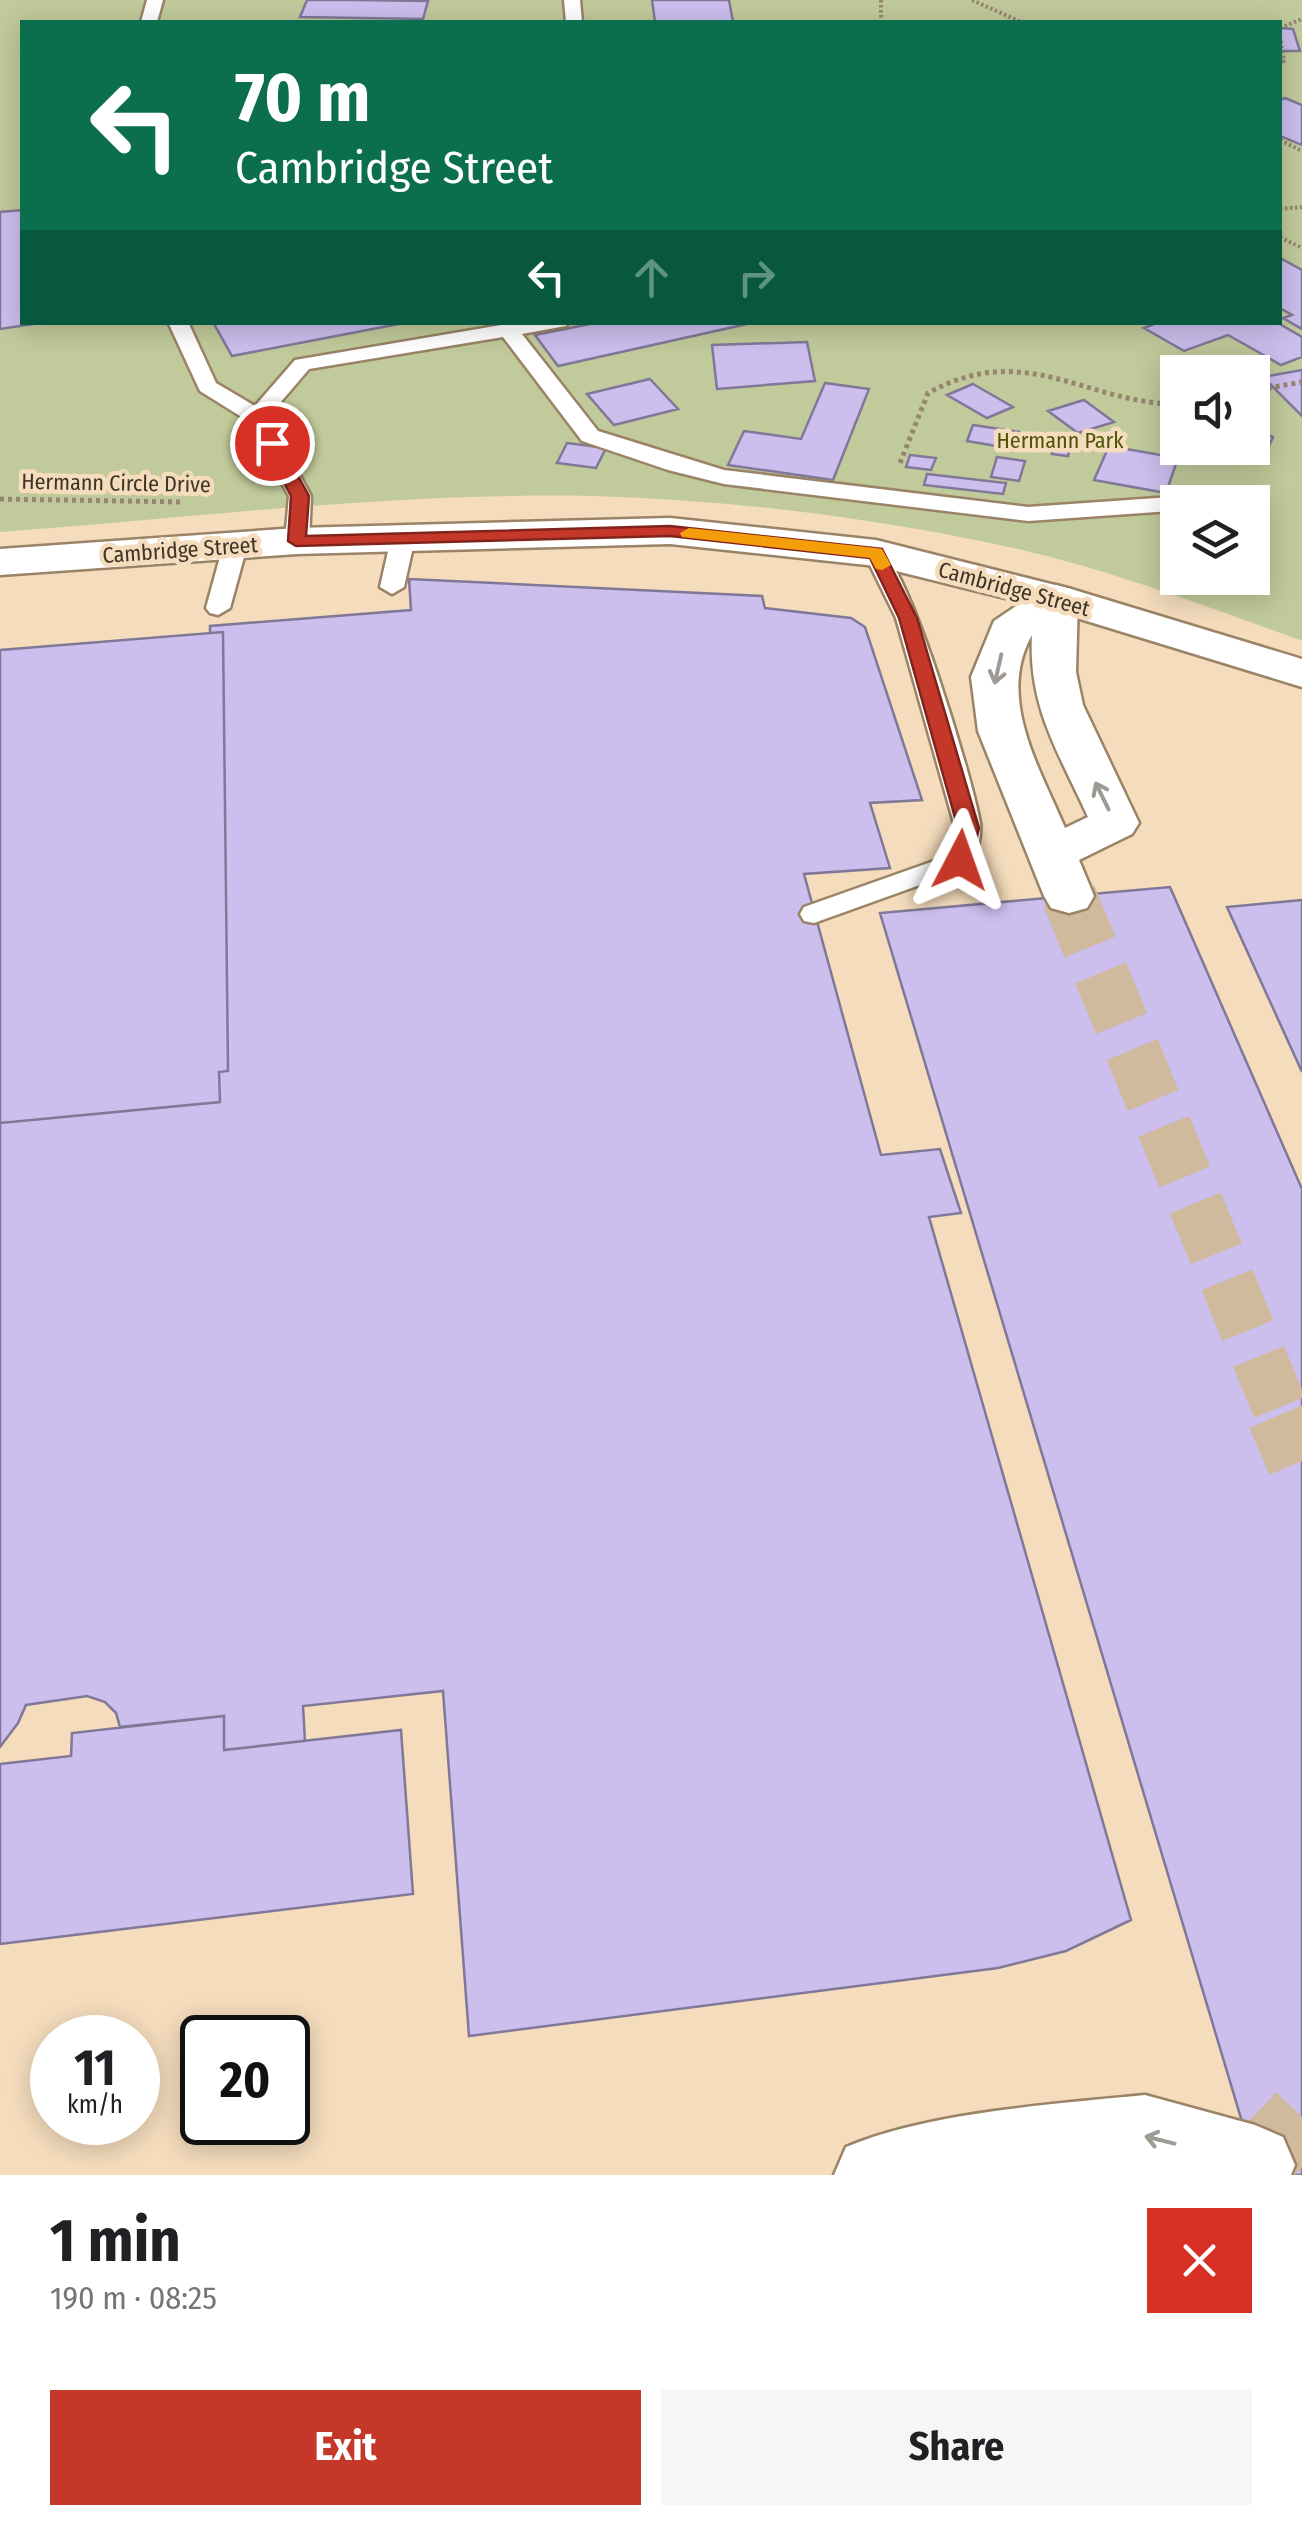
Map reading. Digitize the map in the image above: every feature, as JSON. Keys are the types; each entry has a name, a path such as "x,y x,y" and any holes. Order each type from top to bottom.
{"street":[{"name":"Cambridge Street","path":"0,562 296,541 670,531 876,553 1056,598 1302,673"},
{"path":"1056,598 1053,672 1060,704 1115,823 1062,875 1001,731 994,676 1010,630 1056,598"},
{"path":"874,2175 1025,2147 1145,2135 1254,2165 1241,2175"}],"lane":[{"path":"179,325 207,387 257,417 300,496 296,541"},
{"path":"257,417 302,364 544,325"},
{"path":"510,332 590,436 676,466 724,476 1028,514 1160,505"},
{"path":"392,587 403,538"},
{"path":"218,608 235,546"},
{"path":"814,914 960,860 968,828 908,618 876,553"}],"path":[{"path":"972,0 1017,20"},
{"path":"894,478 928,393 965,375 1040,375 1160,405"},
{"path":"1270,388 1302,382"},
{"name":"Hermann Circle Drive","path":"0,499 193,502"}],"green space":[{"name":"Hermann Park","path":"0,0 1302,0 1302,641 1172,595 1270,595 1270,485 1160,485 1160,591 1000,545 849,518 697,501 595,496 446,498 0,532"}],"building":[{"path":"307,0 428,1 423,19 300,17"},
{"path":"652,0 729,0 733,20 655,20"},
{"path":"1282,28 1293,29 1300,51 1282,51"},
{"path":"1282,99 1302,105 1302,145 1282,137"},
{"path":"20,210 20,325 27,325 0,329 0,212"},
{"path":"1282,259 1302,270 1302,329 1283,318 1292,315 1282,309"},
{"path":"215,325 393,325 232,356"},
{"path":"585,325 742,325 558,366 535,335"},
{"path":"1281,325 1302,337 1302,357 1281,365 1270,355 1228,335 1184,351 1144,328"},
{"path":"807,342 815,381 717,389 712,345"},
{"path":"1302,370 1302,416 1270,384 1270,376"},
{"path":"650,379 678,409 614,425 587,394"},
{"path":"825,383 869,389 833,480 728,465 744,431 801,439"},
{"path":"973,384 1013,407 987,418 947,395"},
{"path":"1084,400 1114,422 1078,433 1048,411"},
{"path":"973,425 1019,432 1014,449 967,441"},
{"path":"1057,433 1073,435 1068,456 1052,454"},
{"path":"567,443 606,448 596,468 557,463"},
{"path":"1109,446 1160,455 1160,465 1176,465 1169,485 1160,485 1160,492 1094,480"},
{"path":"910,455 936,458 931,470 906,467"},
{"path":"997,457 1025,461 1019,481 991,477"},
{"path":"927,474 1006,483 1003,494 924,485"},
{"path":"409,579 762,596 765,608 851,618 865,627 922,800 870,803 890,868 804,874 881,1155 940,1149 961,1213 929,1217 1131,1920 1066,1951 998,1968 469,2036 443,1691 303,1706 305,1741 224,1750 224,1716 120,1727 116,1713 105,1702 87,1696 26,1705 0,1747 0,1123 220,1102 219,1072 228,1071 223,632 210,633 210,626 411,610"},
{"path":"223,632 228,1071 219,1072 220,1102 0,1123 0,650"},
{"path":"1170,887 1302,1189 1302,2175 1258,2175 880,913"},
{"path":"1302,900 1302,1072 1227,907"},
{"path":"224,1716 224,1750 401,1730 413,1894 0,1944 0,1764 71,1756 72,1733"}],"tunnel":[{"path":"1069,896 1283,1416"},
{"path":"1282,1414 1302,1461"},
{"path":"1255,2165 1302,2117"}],"slow traffic":[{"path":"689,533 876,553 882,565"}],"route":[{"path":"272,443 300,496 296,541 670,531 876,553 908,618 968,828 960,860"}]}
